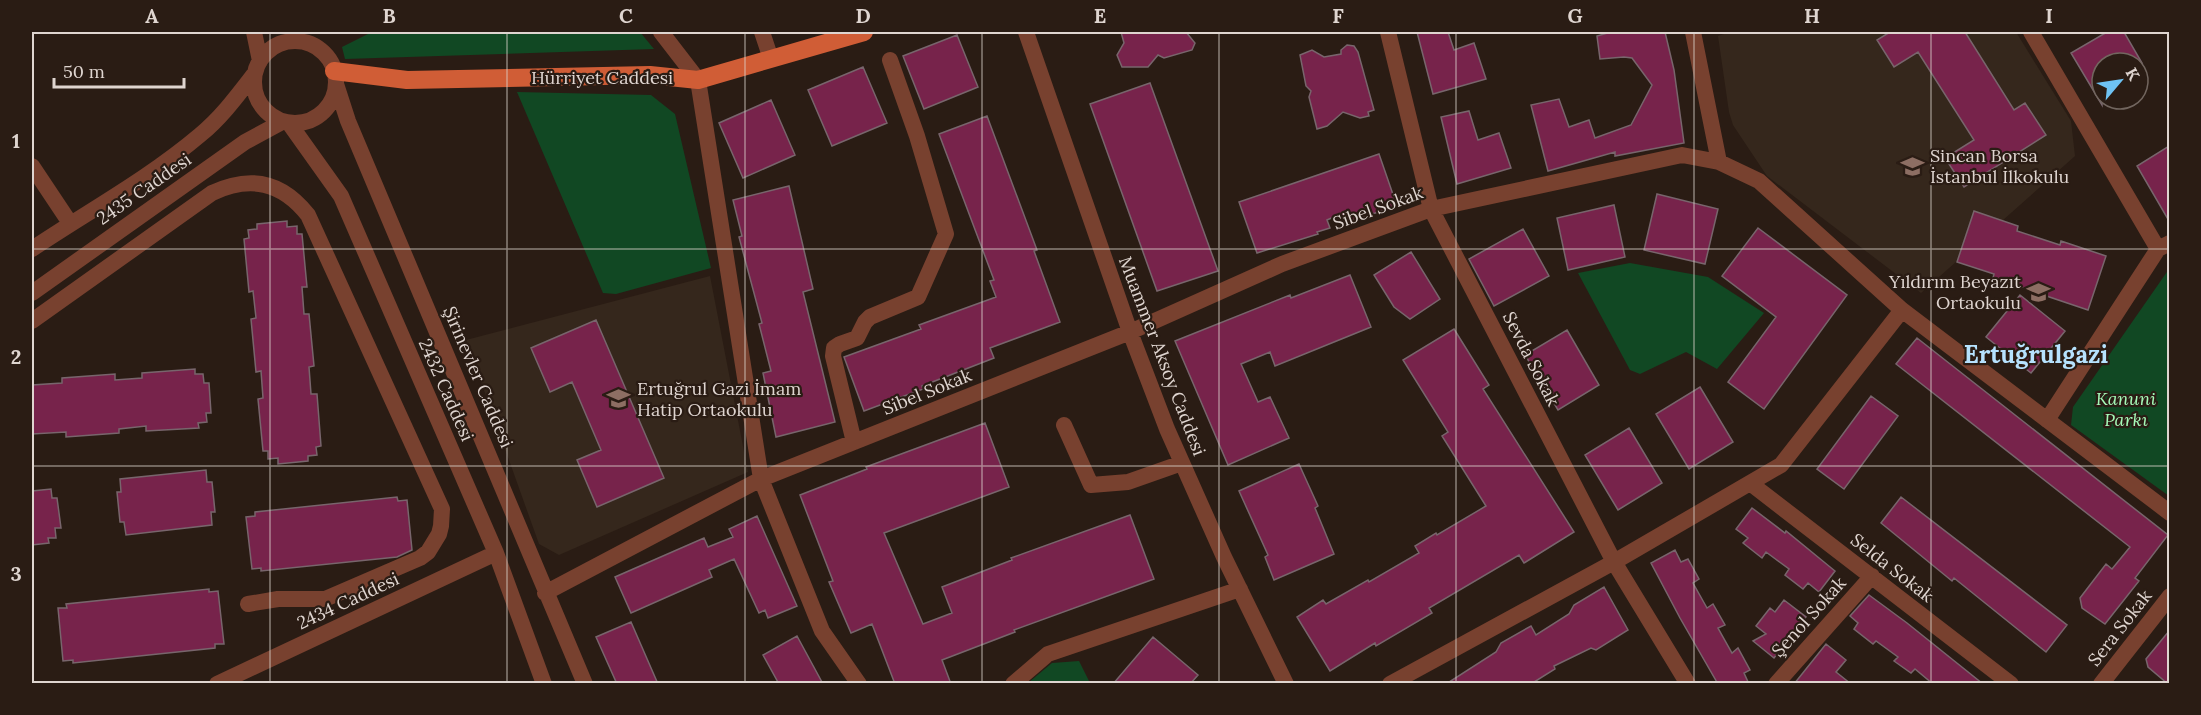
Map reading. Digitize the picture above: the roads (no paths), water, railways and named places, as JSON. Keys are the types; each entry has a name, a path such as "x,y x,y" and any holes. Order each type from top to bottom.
{"main road":[{"name":"Hürriyet Caddesi","path":"335,78 407,80 650,75 698,80 864,32"}],"street":[{"path":"254,32 257,67 254,87 258,100 266,111 286,123 303,123 321,114 333,98 335,78"},
{"name":"Şirinevler Caddesi","path":"310,32 319,49 328,59 348,122 523,532 545,593 585,684"},
{"path":"661,32 698,80 761,479 822,631 859,684"},
{"path":"762,32 771,59"},
{"name":"Muammer Aksoy Caddesi","path":"1026,32 1130,332 1167,429 1286,684"},
{"name":"Sevda Sokak","path":"1388,32 1431,209 1614,562 1688,684"},
{"path":"1695,32 1719,162"},
{"path":"2031,32 2164,246 2047,420"},
{"path":"257,67 268,51 280,44 293,41 307,43 319,49"},
{"path":"854,442 833,356 834,348 857,338 870,317 918,297 946,234 917,136 890,60"},
{"name":"2435 Caddesi","path":"32,249 145,175 200,135 234,102 257,67"},
{"name":"2435 Caddesi","path":"32,293 245,142 286,123"},
{"name":"2432 Caddesi","path":"286,123 341,196 496,553 544,684"},
{"name":"Sibel Sokak","path":"545,593 761,479 1130,332 1282,264 1431,209 1682,155 1719,162 1759,181 1902,310 2169,513"},
{"path":"32,166 70,223"},
{"path":"32,321 212,193 224,187 237,183 264,184 289,195 308,215 442,509 441,526 435,543 420,558 325,599 278,599 248,604"},
{"path":"1390,684 1614,562 1781,465 1902,310"},
{"path":"1064,425 1091,485 1128,482 1182,464"},
{"name":"Selda Sokak","path":"1750,483 2011,684"},
{"name":"2434 Caddesi","path":"217,684 496,553"},
{"name":"Şenol Sokak","path":"1776,684 1872,576"},
{"path":"1013,684 1048,654 1240,589"},
{"name":"Sera Sokak","path":"2101,684 2169,596"}],"place":[{"name":"Sincan Borsa İstanbul İlkokulu","path":"1912,166"},
{"name":"Yıldırım Beyazıt Ortaokulu","path":"2039,292"},
{"name":"Ertuğrul Gazi İmam Hatip Ortaokulu","path":"619,399"}],"district":[{"name":"Ertuğrulgazi","path":"2036,355"}],"park label":[{"name":"Kanuni Parkı","path":"2126,409"}]}
